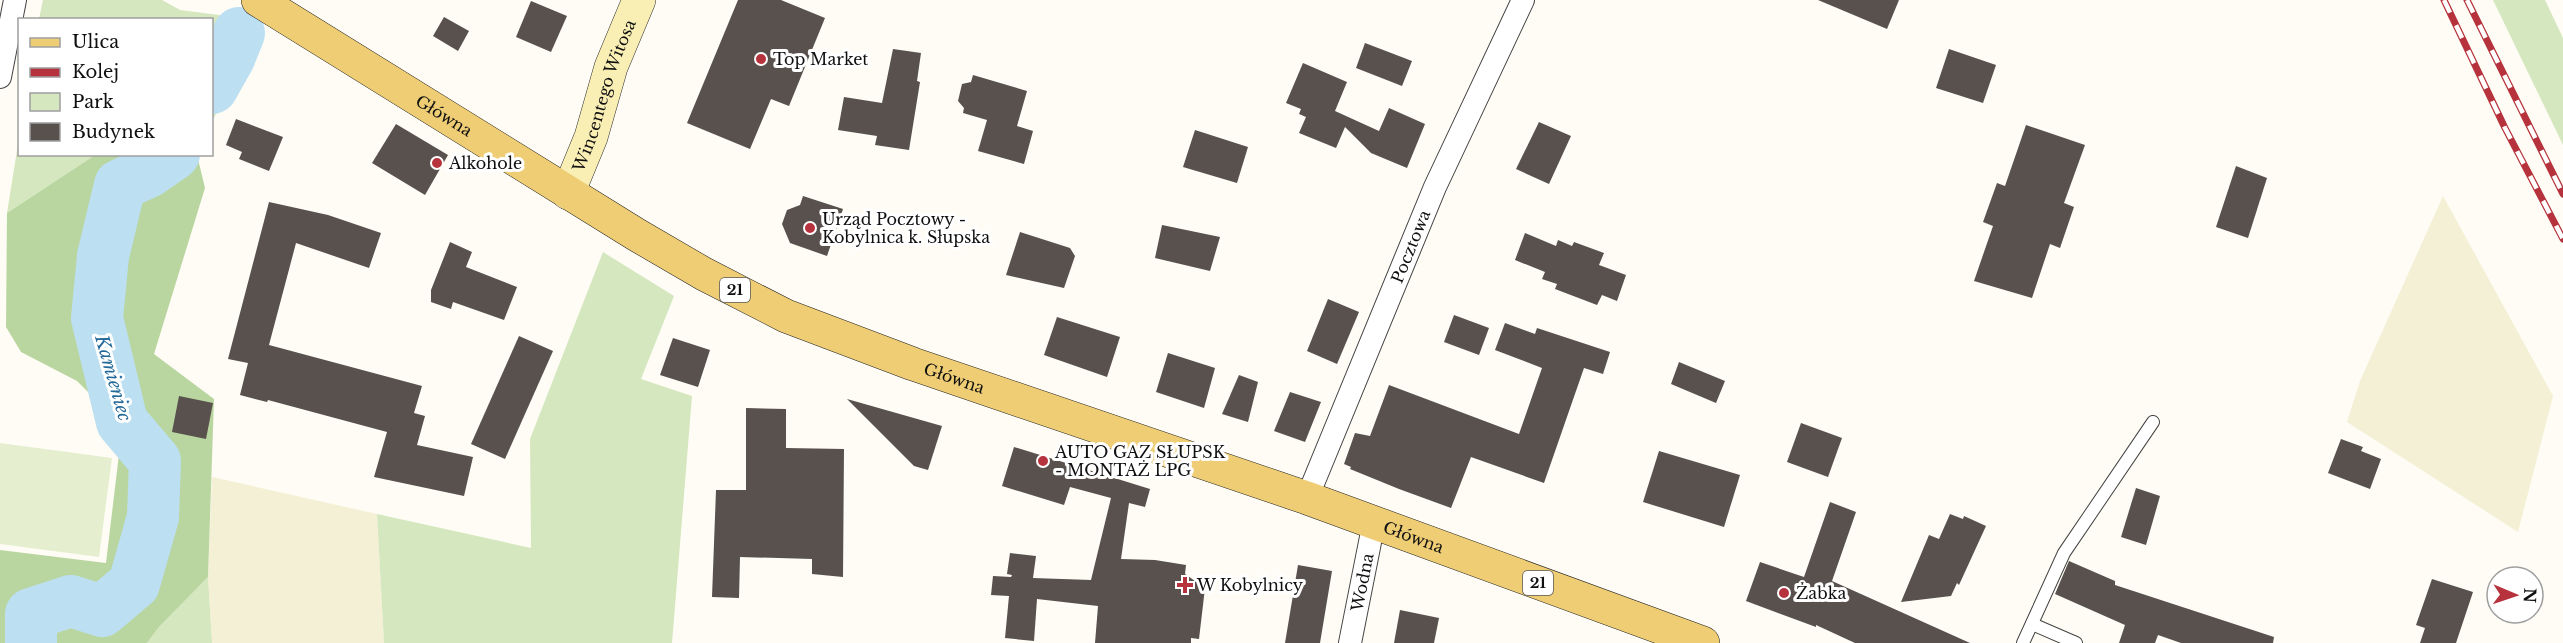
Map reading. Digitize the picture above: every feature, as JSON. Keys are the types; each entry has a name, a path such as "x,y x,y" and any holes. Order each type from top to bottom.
{"main road":[{"name":"Główna","path":"258,0 568,193 704,274 786,316 913,364 1307,498 1703,643"}],"street":[{"path":"0,77 15,0"},
{"name":"Wincentego Witosa","path":"568,193 591,137 611,67 639,0"},
{"name":"Pocztowa","path":"1307,498 1435,187 1523,0"},
{"name":"Wodna","path":"1350,643 1374,522"}],"lane":[{"path":"2023,643 2064,553 2153,422"},
{"path":"2032,624 2076,643"}],"shaded area":[{"path":"2443,196 2553,396 2518,532 2347,422 2360,381"},
{"path":"212,477 377,514 384,643 212,643 208,577"}],"green space":[{"path":"43,0 162,0 180,10 219,15 260,40 213,119 213,18 39,18"},
{"path":"2493,0 2545,0 2563,38 2563,145"},
{"path":"18,144 18,156 93,156 7,213"},
{"path":"93,156 197,156 205,188 154,354 214,399 208,577 159,627 147,643 0,643 0,550 106,563 119,454 97,401 77,381 21,352 6,327 7,213"},
{"path":"603,252 674,296 641,379 692,396 672,643 384,643 377,514 531,548 530,439"},
{"path":"0,443 112,458 99,557 0,544"},
{"path":"208,577 212,643 147,643 159,627"}],"building":[{"name":"Top Market","path":"738,0 781,0 825,18 789,106 771,99 750,149 687,123"},
{"path":"1818,0 1899,0 1887,29"},
{"path":"531,1 567,16 551,52 516,37"},
{"path":"444,17 469,31 458,51 433,36"},
{"path":"1365,43 1412,61 1402,86 1356,68"},
{"path":"893,49 921,53 917,81 920,82 909,150 875,145 877,136 838,130 844,97 882,103"},
{"path":"1949,49 1996,65 1983,103 1936,88"},
{"path":"1303,63 1347,82 1335,111 1379,131 1389,108 1425,124 1407,168 1371,153 1345,127 1336,148 1299,133 1306,117 1299,114 1301,109 1286,103"},
{"path":"973,75 1027,91 1017,126 1033,131 1024,164 978,151 987,120 963,113 964,108 958,101 962,84 971,82"},
{"path":"236,119 283,137 269,171 239,159 242,152 226,145"},
{"path":"1539,122 1571,136 1549,184 1516,169"},
{"path":"396,124 448,155 425,195 372,163"},
{"path":"2026,125 2085,145 2064,203 2074,207 2060,248 2050,244 2032,298 1974,281 1993,226 1983,222 1997,183 2005,186"},
{"path":"1195,130 1248,147 1237,183 1183,167"},
{"path":"2236,166 2267,178 2248,238 2216,227"},
{"name":"Urząd Pocztowy - Kobylnica k. Słupska","path":"803,196 843,209 827,256 790,243 782,224 787,210 800,205"},
{"path":"269,202 328,215 381,233 369,268 296,243 269,345 422,386 414,413 425,416 417,445 473,457 464,496 374,477 387,432 268,400 267,402 240,395 248,363 228,359"},
{"path":"1162,225 1220,237 1210,271 1155,258"},
{"path":"1020,232 1070,248 1075,256 1064,288 1006,275"},
{"path":"1525,233 1556,246 1558,240 1572,246 1574,242 1604,253 1599,265 1626,275 1617,301 1602,295 1597,305 1555,289 1557,284 1542,279 1545,272 1515,260"},
{"path":"450,242 472,252 466,267 517,287 504,320 453,302 451,309 431,302 431,290"},
{"path":"1328,299 1359,312 1337,364 1307,351"},
{"path":"1454,315 1489,328 1479,355 1444,342"},
{"path":"1057,317 1120,337 1107,377 1044,355"},
{"path":"1505,323 1535,334 1537,328 1610,352 1603,374 1584,368 1544,483 1471,457 1451,508 1350,469 1351,467 1344,464 1355,433 1370,436 1389,385 1519,434 1542,368 1495,350"},
{"path":"519,336 553,351 505,459 471,444"},
{"path":"673,338 710,350 698,387 660,375"},
{"path":"1168,353 1215,368 1204,408 1156,392"},
{"path":"1679,362 1725,381 1716,403 1671,384"},
{"path":"1239,375 1258,382 1248,422 1222,414"},
{"path":"1290,392 1321,402 1305,442 1274,431"},
{"path":"179,396 213,403 206,439 172,432"},
{"path":"847,399 942,426 928,470 914,466"},
{"path":"746,408 786,409 786,448 844,449 843,577 812,574 812,559 740,557 739,598 712,597 716,490 746,490"},
{"path":"1801,423 1842,438 1828,477 1787,462"},
{"path":"2341,439 2363,447 2361,451 2381,459 2370,489 2328,473"},
{"path":"1014,447 1150,489 1145,507 1129,503 1121,559 1155,560 1186,565 1185,574 1205,588 1199,639 1191,638 1191,643 1095,643 1098,606 1037,599 1034,641 1005,638 1009,596 991,595 993,576 1011,577 1012,575 1007,574 1010,553 1036,556 1033,578 1091,580 1111,498 1070,487 1064,505 1002,486"},
{"path":"1659,451 1740,475 1724,527 1643,502"},
{"path":"2136,488 2160,496 2146,545 2121,537"},
{"path":"1830,502 1856,512 1832,581 1970,643 1855,643 1816,625 1816,627 1746,601 1760,562 1804,577"},
{"path":"1950,514 1963,519 1964,516 1986,526 1959,585 1957,583 1951,596 1901,602 1929,535 1939,539"},
{"path":"2069,561 2115,581 2115,585 2274,637 2273,643 2181,643 2158,635 2155,643 2119,643 2125,625 2055,594"},
{"path":"1298,565 1332,571 1320,643 1285,643"},
{"path":"2432,579 2473,592 2456,643 2420,643 2425,628 2416,625"},
{"path":"1400,610 1439,618 1434,643 1394,643"}],"waterway":[{"name":"Kamieniec","path":"213,86 229,58 239,33"},
{"name":"Kamieniec","path":"31,643 31,614 71,601 102,611 134,584 153,517 155,461 122,422 97,318 103,256 120,185 148,172 171,156"}],"railway":[{"path":"2444,0 2505,128 2563,239"},
{"path":"2467,0 2563,194"}],"place":[{"name":"Top Market","path":"761,59"},
{"name":"Alkohole","path":"437,163"},
{"name":"Urząd Pocztowy - Kobylnica k. Słupska","path":"810,228"},
{"name":"AUTO GAZ SŁUPSK - MONTAŻ LPG","path":"1043,461"},
{"name":"W Kobylnicy","path":"1185,585"},
{"name":"Żabka","path":"1784,593"}]}
